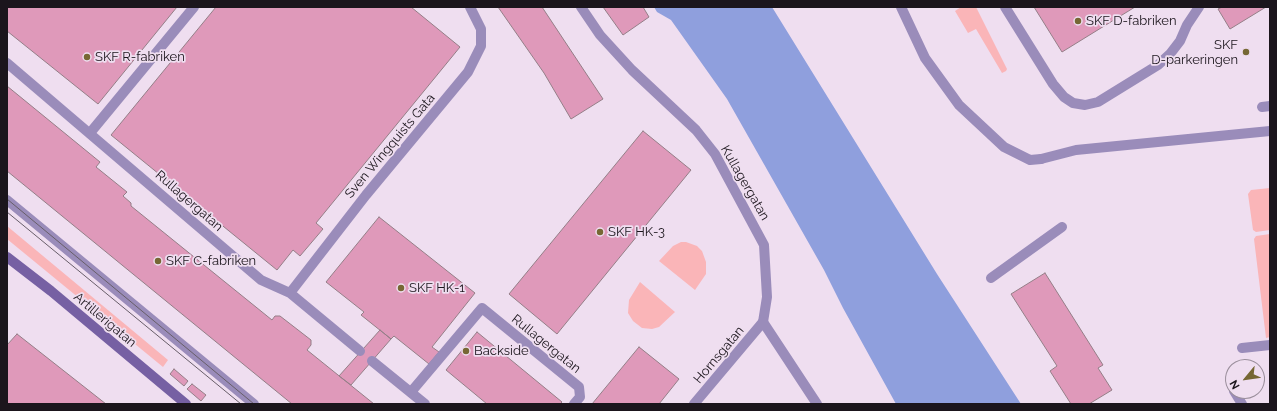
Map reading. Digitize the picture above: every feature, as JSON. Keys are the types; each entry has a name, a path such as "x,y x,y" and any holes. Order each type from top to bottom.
{"main road":[{"name":"Artillerigatan","path":"7,257 51,291 186,404"}],"street":[{"path":"90,133 194,7"},
{"name":"Sven Wingquists Gata","path":"290,293 366,195 468,72 481,46 481,28 470,7"},
{"name":"Kullagergatan","path":"581,7 604,40 632,70 696,130 715,154 764,245 767,297 763,322"},
{"path":"901,7 925,58 959,105 1004,147 1030,160 1041,159 1076,150 1270,131"},
{"path":"1005,7 1053,84 1064,97 1074,103 1085,105 1098,102 1158,65 1170,54 1180,41 1187,25 1199,7"},
{"name":"Rullagergatan","path":"7,63 261,280 290,293 360,351"},
{"path":"7,200 254,404"},
{"path":"991,278 1062,227"},
{"name":"Rullagergatan","path":"411,392 482,308 579,387 580,397 574,404"},
{"path":"763,322 817,404"},
{"name":"Hornsgatan","path":"694,404 763,322"},
{"path":"1242,348 1270,345"},
{"path":"372,361 425,404"}],"shaded area":[{"path":"961,7 976,7 1007,69 1006,71 1002,73 976,29 968,33 955,11"},
{"path":"1270,188 1270,230 1256,232 1253,230 1248,194 1251,190"},
{"path":"7,226 168,360 163,367 7,239"},
{"path":"1270,234 1270,337 1266,338 1254,239 1256,236"},
{"path":"681,242 686,242 697,246 702,251 706,262 706,274 695,290 659,261 673,246"},
{"path":"640,282 675,312 659,327 652,329 642,328 633,321 628,313 629,300"}],"water":[{"path":"654,7 772,7 937,274 1021,404 896,404 843,308 824,270 727,99 671,20 657,12"}],"building":[{"name":"SKF R-fabriken","path":"7,7 177,7 98,104 7,31"},
{"path":"216,7 411,7 460,47 316,223 323,229 300,256 293,250 277,270 111,135"},
{"path":"498,7 542,7 603,99 571,119 544,73"},
{"path":"603,7 643,7 649,17 623,35"},
{"name":"SKF D-fabriken","path":"1034,7 1135,7 1062,52"},
{"path":"1222,7 1266,7 1230,29 1218,9"},
{"name":"SKF C-fabriken","path":"7,86 100,162 96,167 127,192 123,196 131,203 131,206 272,320 275,316 280,316 311,340 311,345 307,350 374,404 292,404 7,171"},
{"name":"SKF HK-3","path":"643,131 691,170 557,334 509,294"},
{"name":"SKF HK-1","path":"379,217 475,293 432,347 439,352 429,364 394,336 391,339 361,315 364,312 326,282"},
{"path":"1045,273 1103,365 1098,368 1112,390 1089,404 1071,404 1050,371 1057,366 1011,294"},
{"path":"380,330 391,339 351,385 339,376"},
{"path":"477,332 562,402 560,404 487,404 446,370"},
{"path":"17,334 106,404 7,404 7,345"},
{"path":"639,347 679,379 659,404 592,404"},
{"path":"174,369 188,381 184,386 170,374"},
{"path":"192,384 206,395 201,401 187,389"}],"tram line":[{"path":"7,199 254,404"},
{"path":"7,212 241,404"}],"place":[{"name":"SKF D-fabriken","path":"1078,21"},
{"name":"SKF D-parkeringen","path":"1246,52"},
{"name":"SKF R-fabriken","path":"87,57"},
{"name":"SKF HK-3","path":"600,232"},
{"name":"SKF C-fabriken","path":"158,261"},
{"name":"SKF HK-1","path":"401,288"},
{"name":"Backside","path":"466,351"}]}
